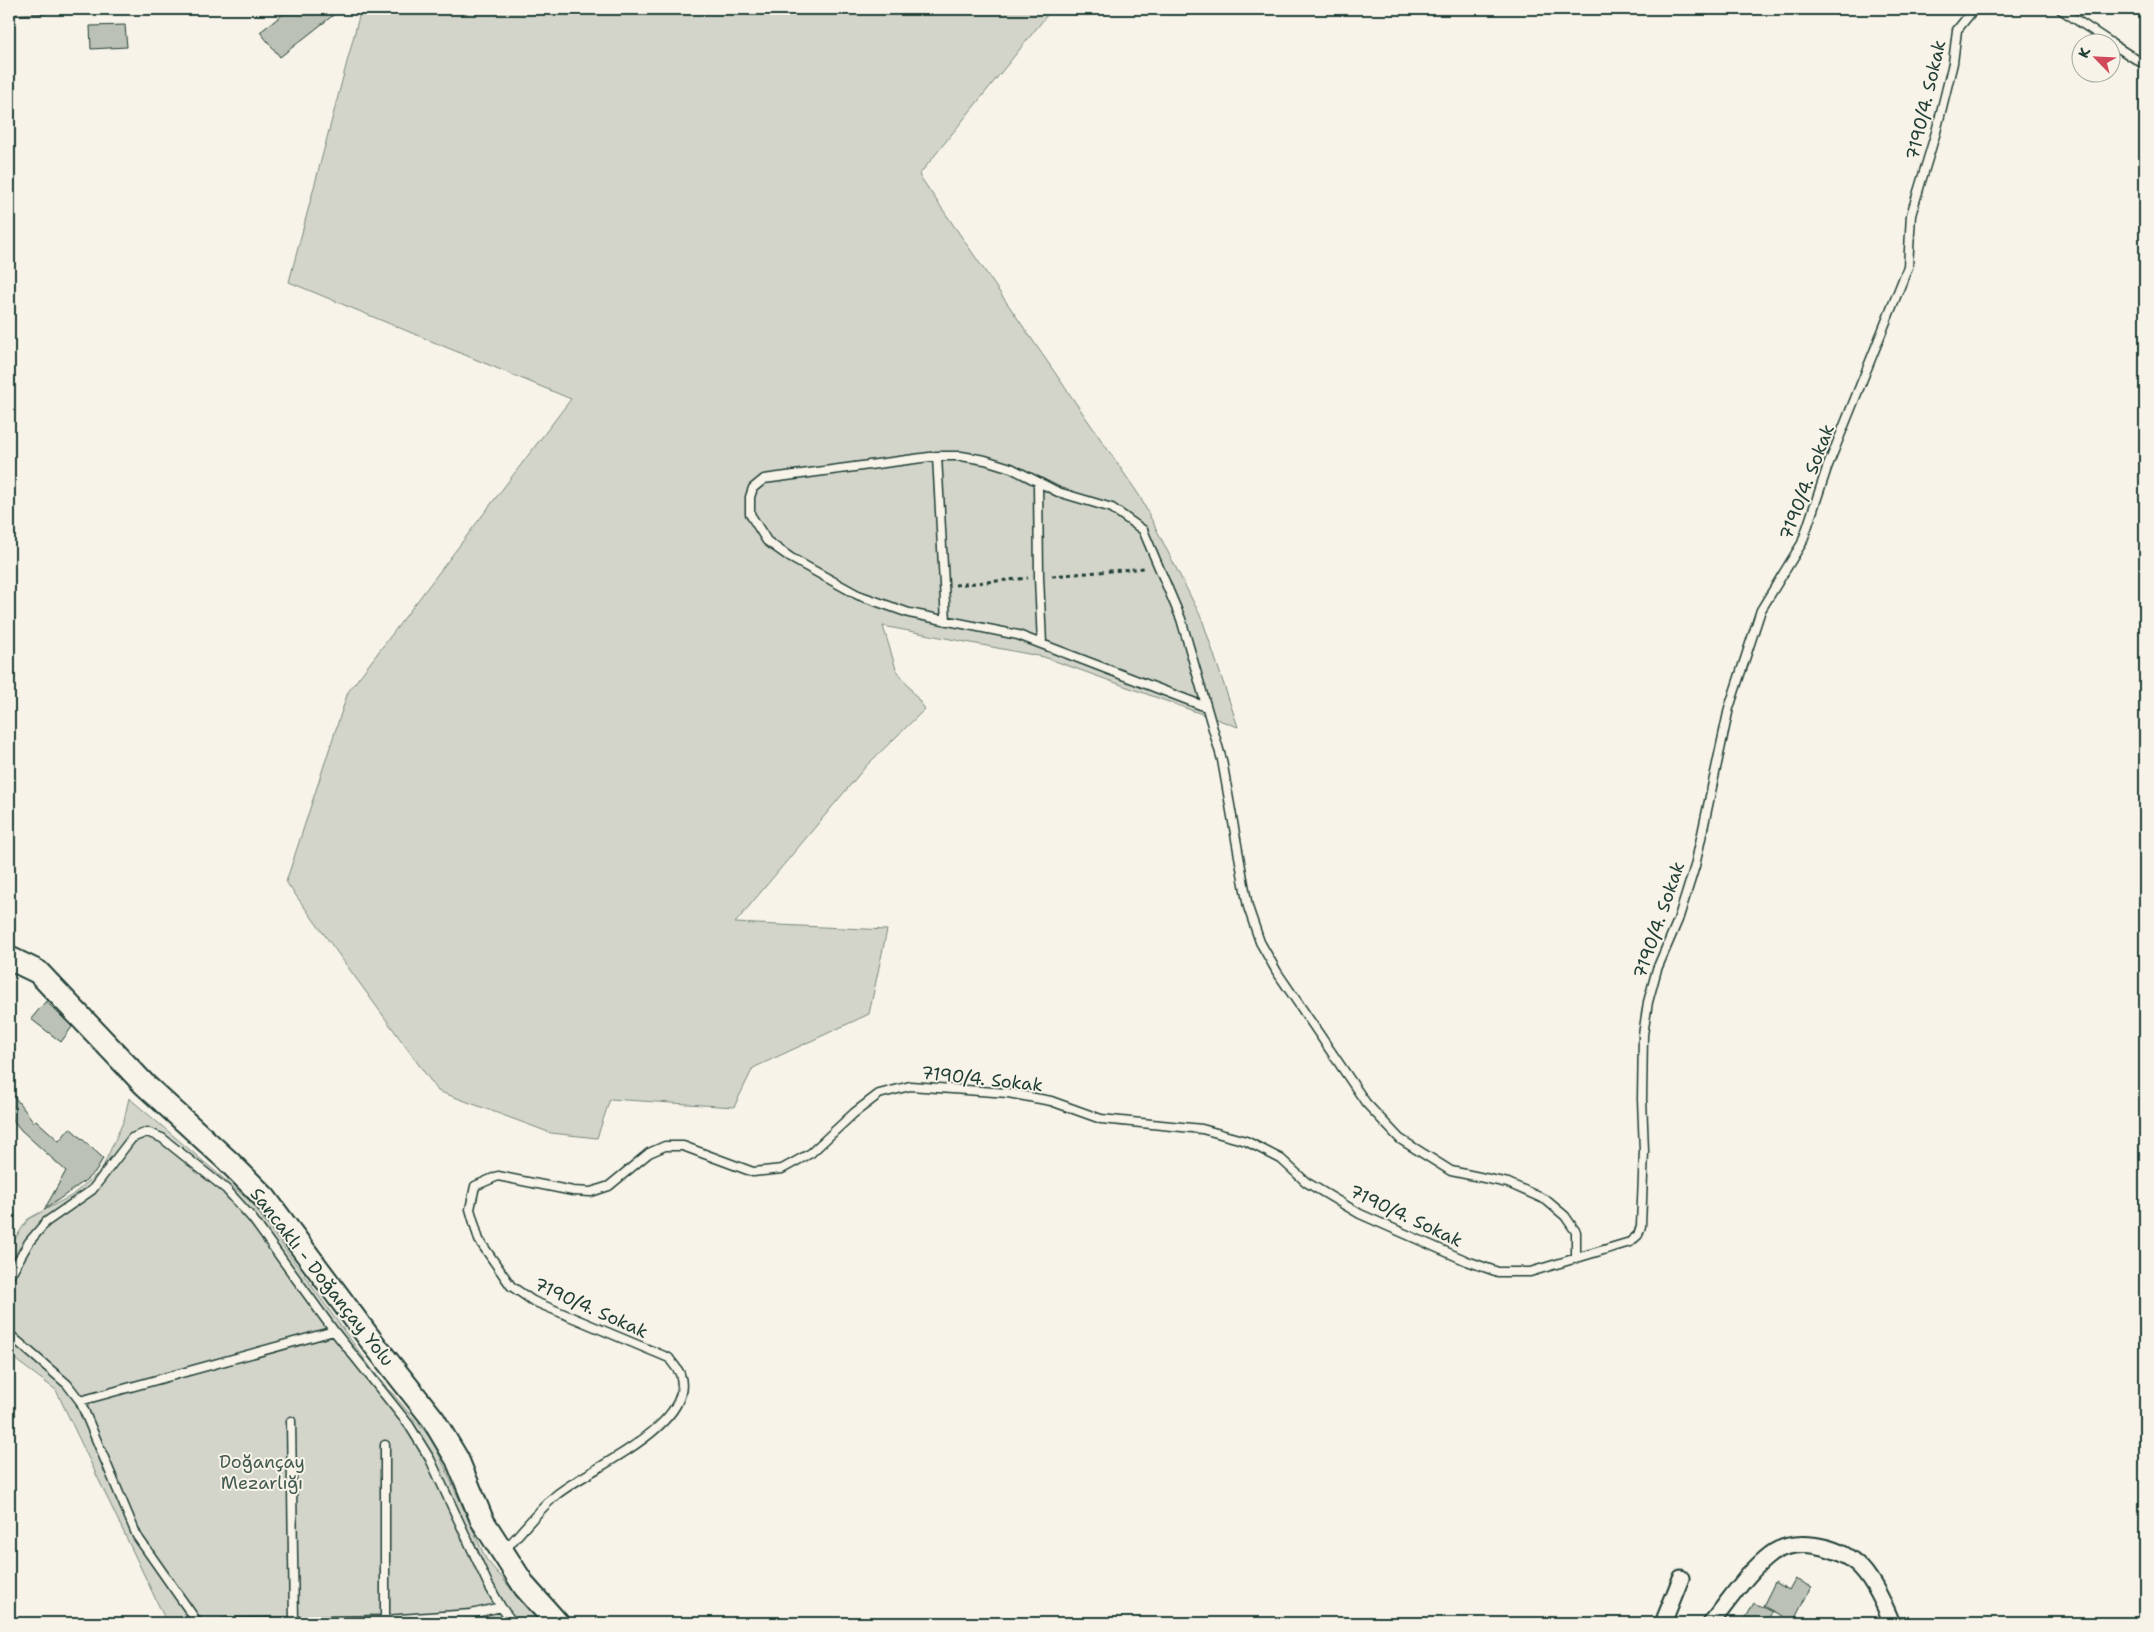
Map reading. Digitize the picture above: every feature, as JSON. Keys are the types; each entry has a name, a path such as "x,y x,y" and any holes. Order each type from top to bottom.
{"street":[{"name":"Sancaklı - Doğançay Yolu","path":"9,958 38,972 145,1085 228,1161 265,1198 373,1343 433,1419 457,1459 482,1520 525,1587 557,1623"},
{"path":"1711,1623 1754,1570 1773,1553 1791,1546 1813,1544 1836,1552 1857,1564 1870,1582 1892,1623"},
{"path":"1663,1623 1681,1578"}],"lane":[{"path":"9,10 43,9"},
{"name":"7190/4. Sokak","path":"503,1552 555,1496 654,1432 677,1402 681,1386 680,1374 669,1358 533,1301 511,1286 479,1240 470,1209 475,1186 498,1176 519,1178 573,1191 591,1192 609,1186 649,1153 665,1146 684,1146 753,1172 782,1169 811,1153 854,1113 879,1094 910,1086 1008,1093 1050,1101 1100,1119 1202,1129 1246,1140 1281,1159 1306,1182 1360,1214 1467,1261 1498,1272 1530,1272 1630,1242 1638,1235 1641,1226 1644,1151 1642,1099 1643,1035 1648,1002 1657,969 1678,920 1694,866 1729,708 1761,610 1802,543 1827,468 1908,267 1911,215 1936,132 1953,63 1957,30 1974,9"},
{"path":"2061,9 2094,32"},
{"path":"2122,50 2145,66"},
{"path":"1206,707 1018,635 909,614 858,594 791,558 766,541 750,514 750,497 753,488 764,479 937,456 962,456 985,460 1011,468 1058,492 1112,508 1143,530 1181,619 1222,760 1248,907 1260,942 1277,972 1366,1103 1400,1139 1451,1171 1508,1183 1546,1200 1565,1216 1576,1232 1576,1258"},
{"path":"937,456 946,621"},
{"path":"1038,483 1042,644"},
{"path":"9,1277 29,1242 46,1222 92,1190 132,1138 147,1132 162,1138 226,1189 252,1218 334,1331 408,1425 430,1459 501,1606 513,1623"},
{"path":"80,1401 334,1331"},
{"path":"9,1334 67,1384 80,1401 137,1536 198,1623"},
{"path":"291,1421 294,1621"},
{"path":"385,1445 385,1622"},
{"path":"224,1623 294,1621 385,1622 471,1614 501,1606"}],"green space":[{"path":"361,9 1052,9 919,175 1139,495 1202,619 1238,727 1044,657 883,626 896,669 925,709 867,765 735,923 887,930 869,1014 753,1068 734,1107 610,1099 597,1138 551,1133 438,1091 286,882 348,692 571,399 289,282"},
{"name":"Doğançay Mezarlığı","path":"129,1098 251,1202 374,1372 433,1441 486,1559 540,1623 167,1623 56,1390 9,1355 9,1248 28,1219 71,1196 101,1171 124,1120"}],"building":[{"path":"290,9 341,9 280,57 260,32"},
{"path":"125,25 127,47 91,49 90,26"},
{"path":"46,1001 72,1027 61,1042 31,1019"},
{"path":"9,1090 34,1122 36,1120 59,1141 70,1128 103,1158 97,1170 86,1180 44,1210 66,1171 21,1130 9,1115"},
{"path":"1795,1579 1811,1587 1793,1622 1763,1606 1775,1582 1789,1590"},
{"path":"1754,1603 1772,1612 1766,1623 1743,1623"}]}
